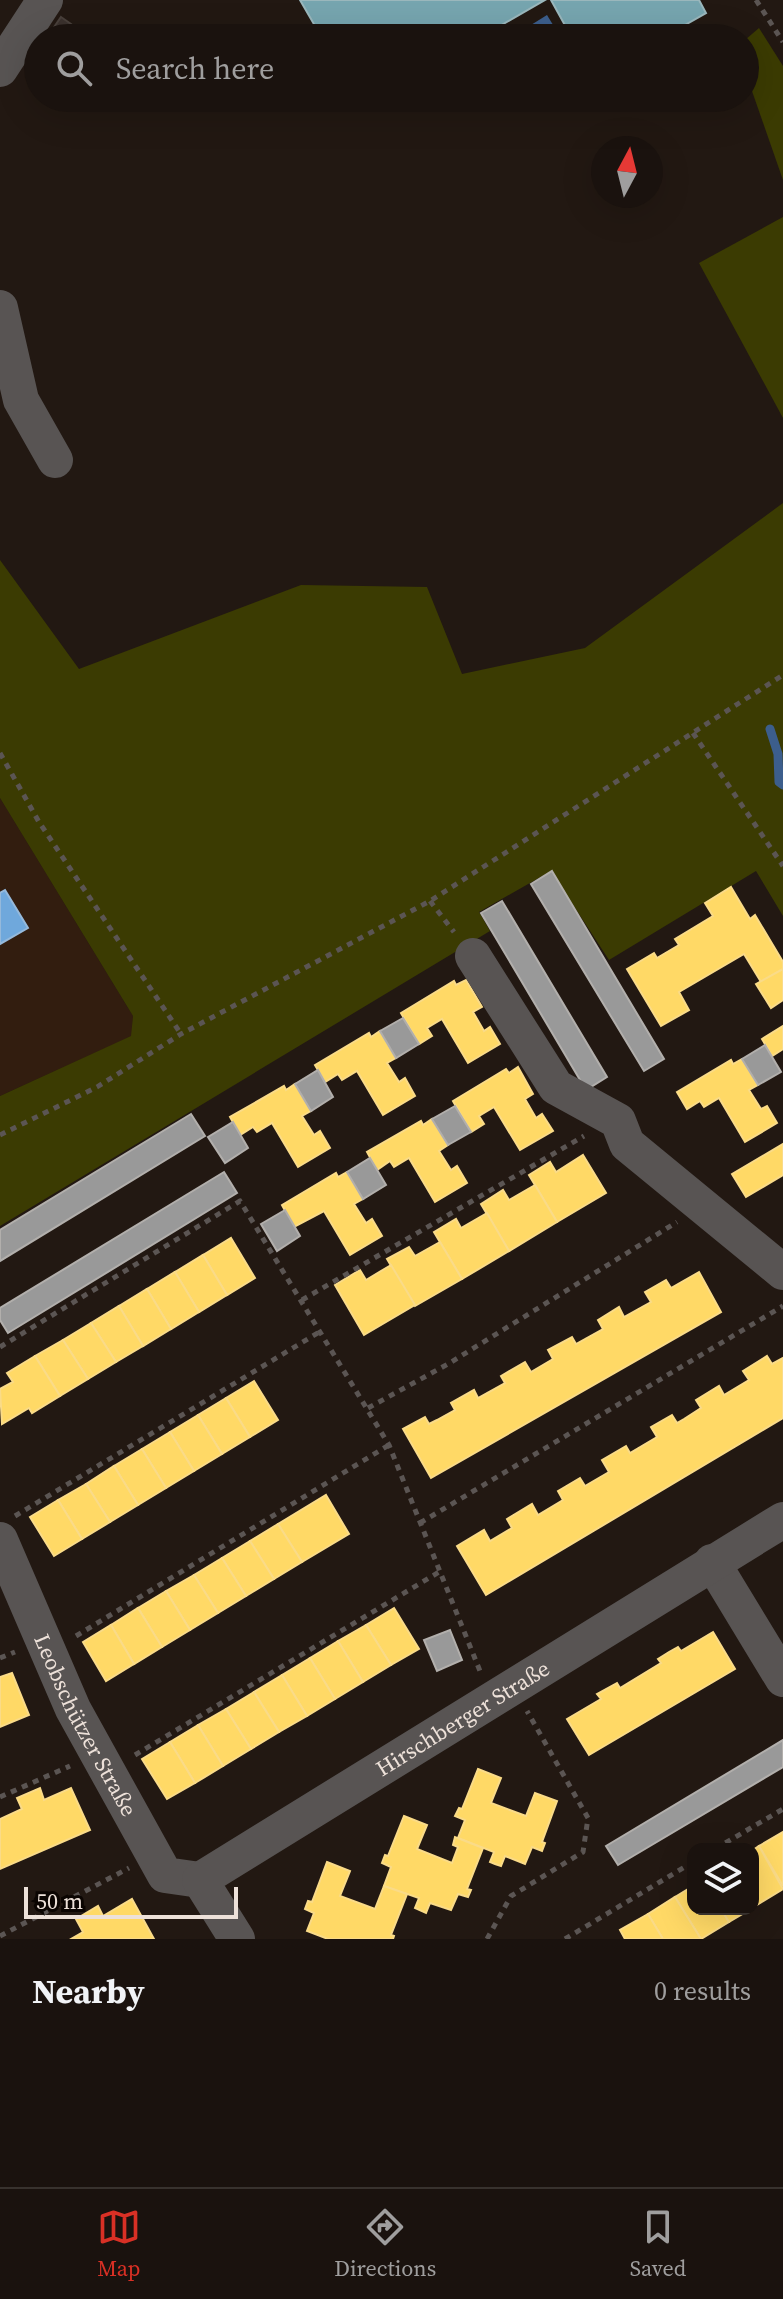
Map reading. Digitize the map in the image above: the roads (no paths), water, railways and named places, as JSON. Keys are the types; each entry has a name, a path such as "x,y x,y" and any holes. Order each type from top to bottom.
{"street":[{"path":"29,24 45,0"},
{"path":"0,69 24,32"},
{"path":"0,308 21,400 55,460"},
{"path":"473,956 556,1087 618,1121 627,1144 783,1272"},
{"name":"Hirschberger Straße","path":"200,1880 783,1520"},
{"name":"Leobschützer Straße","path":"7,1528 47,1653 101,1763 165,1875 200,1880"},
{"path":"712,1562 783,1679"},
{"path":"200,1880 237,1939"}],"water":[{"path":"547,15 552,24 533,24"}],"waterway":[{"path":"770,729 778,754 779,782 783,785"}]}
